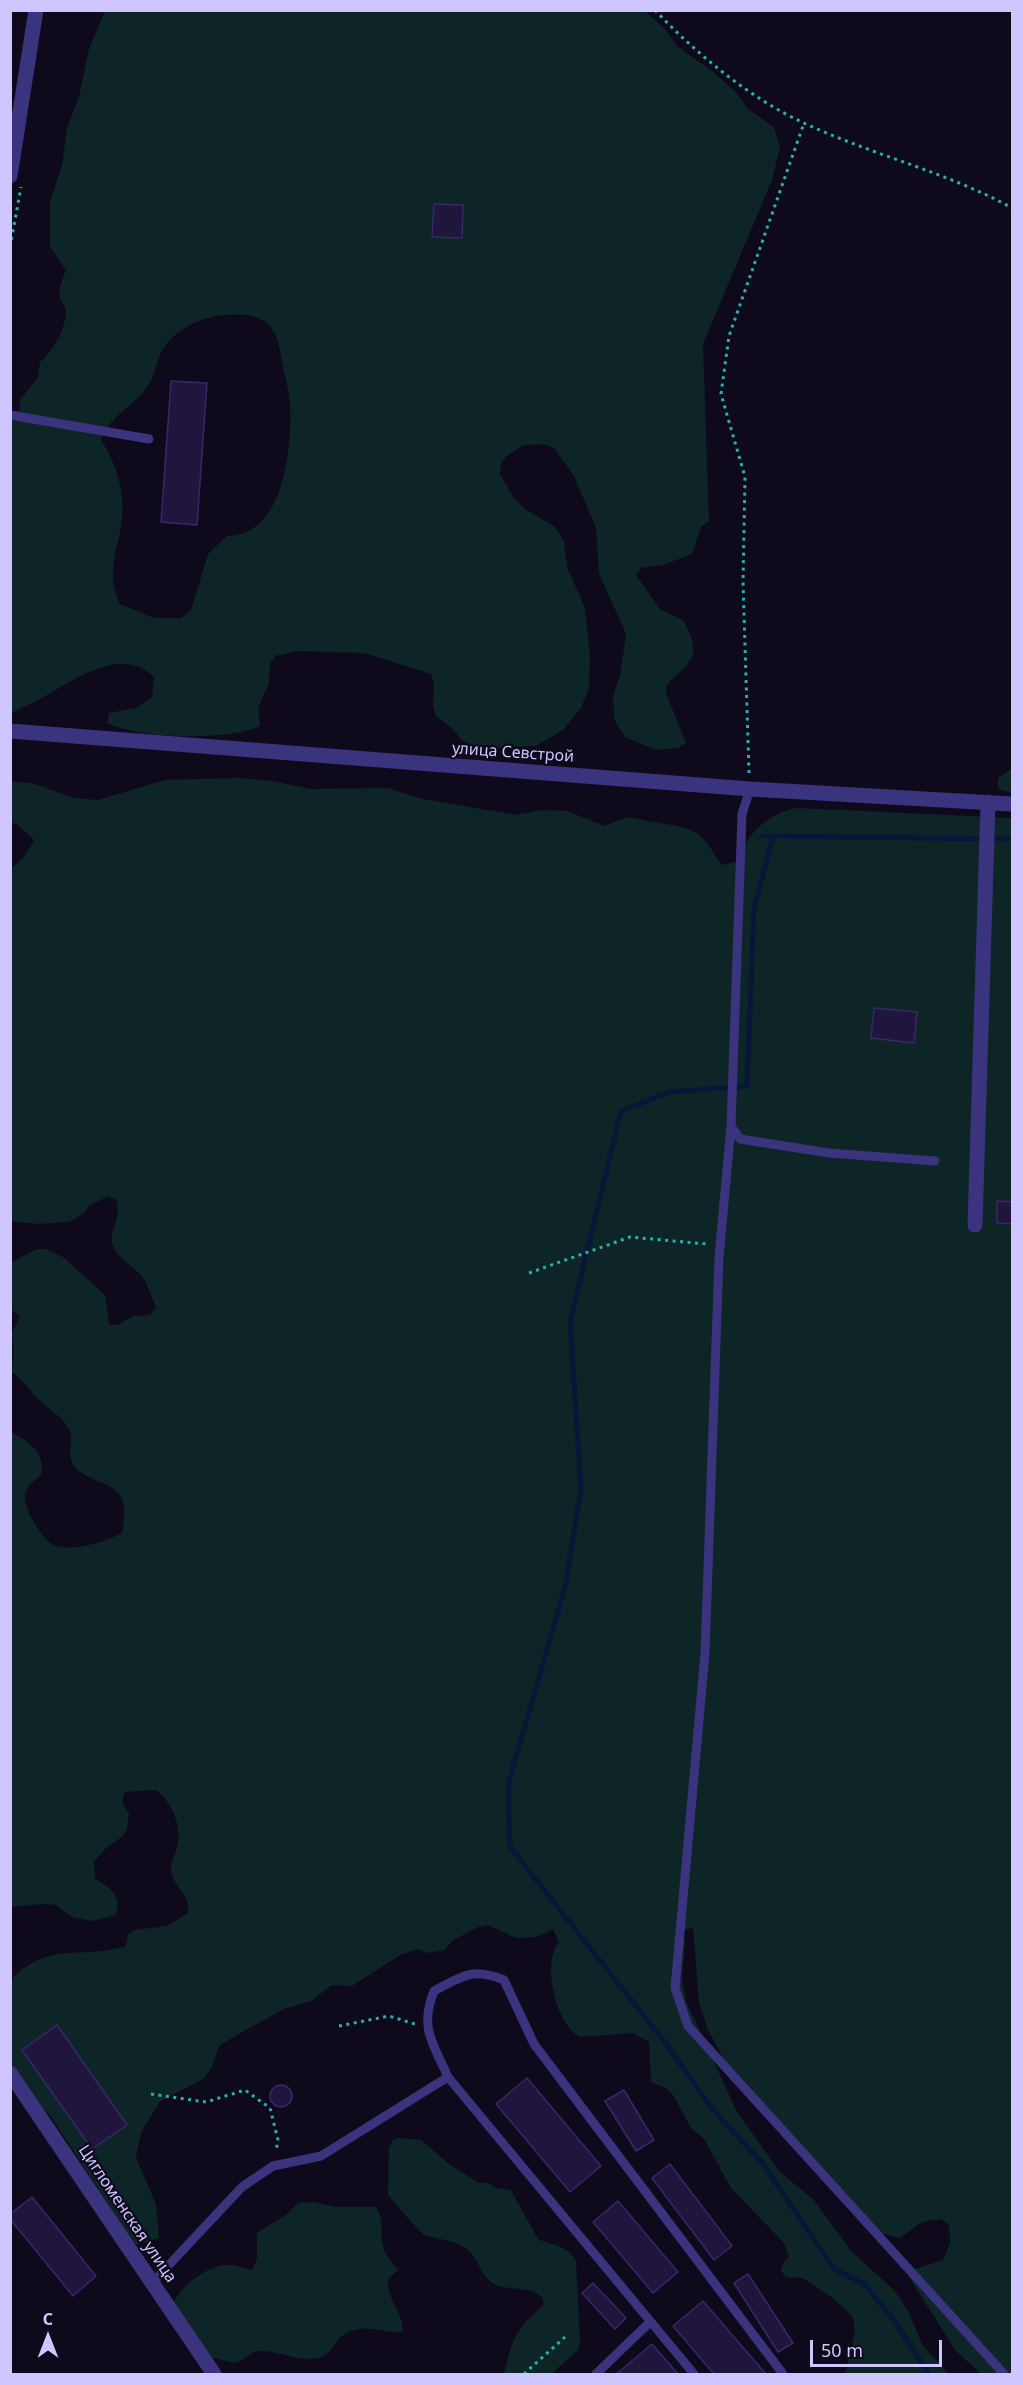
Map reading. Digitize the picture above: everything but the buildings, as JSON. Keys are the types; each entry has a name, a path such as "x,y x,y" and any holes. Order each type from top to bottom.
{"street":[{"path":"10,176 36,10"},
{"name":"улица Севстрой","path":"10,731 750,789 1012,804"},
{"path":"975,1225 988,802"},
{"name":"Цигломенская улица","path":"10,2073 214,2374"}],"lane":[{"path":"10,415 149,439"},
{"path":"750,789 742,814 731,1126 720,1245 705,1653 675,1988 688,2026 1004,2374"},
{"path":"731,1126 740,1139 829,1153 935,1161"},
{"path":"694,2374 448,2077 428,2028 426,2011 434,1991 470,1973 484,1972 504,1980 534,2044 783,2374"},
{"path":"152,2283 242,2187 273,2166 321,2156 448,2077"},
{"path":"596,2374 650,2322"}],"path":[{"path":"655,10 672,29 758,99 804,123 1012,208"},
{"path":"750,789 743,582 745,477 721,394 729,336 804,123"},
{"path":"529,1273 630,1237 720,1245"},
{"path":"339,2026 389,2016 428,2028"},
{"path":"152,2094 206,2102 246,2090 270,2108 278,2140 273,2166"},
{"path":"524,2374 565,2337"}],"green space":[{"path":"105,11 645,11 664,28 677,46 712,71 735,91 748,109 774,127 780,148 772,180 703,344 709,521 701,527 692,554 663,565 641,568 636,575 660,609 684,621 693,643 689,663 667,684 666,693 686,743 678,748 656,750 625,737 614,718 613,696 620,676 626,634 599,573 596,528 574,476 554,448 544,444 523,445 506,457 501,464 500,474 513,497 525,509 555,527 564,541 567,567 585,608 590,655 589,688 581,708 563,730 536,746 481,749 460,739 454,730 436,716 431,674 364,653 297,651 275,656 270,664 269,683 258,708 260,726 246,731 206,736 161,735 107,723 109,713 136,708 152,697 154,677 140,667 125,664 110,665 94,670 11,713 11,420 20,410 20,400 38,377 40,362 57,341 65,321 66,312 60,294 66,270 50,247 50,202 62,165 67,128 79,97 89,49","holes":["224,315 247,315 258,318 268,324 275,333 290,402 289,442 281,486 273,505 262,521 246,532 227,536 208,554 191,610 181,618 154,618 120,604 116,595 113,568 122,520 122,496 113,462 101,440 109,425 146,389 153,377 160,355 171,339 196,322"]},
{"path":"1012,768 1012,793 998,789 998,778"},
{"path":"240,778 273,781 310,789 388,788 418,798 516,815 542,810 567,811 605,826 629,818 667,824 687,829 701,837 721,865 741,861 747,842 760,826 777,814 797,808 1012,818 1012,2374 981,2374 955,2350 909,2277 912,2270 943,2260 950,2243 949,2225 941,2219 922,2222 900,2238 881,2233 727,2065 708,2030 699,2003 693,1928 683,1930 685,1941 682,1980 686,2001 737,2112 780,2172 814,2200 852,2252 894,2290 907,2309 923,2346 949,2374 845,2374 855,2332 853,2317 834,2299 803,2278 786,2277 781,2271 783,2263 789,2257 784,2243 731,2188 704,2139 691,2128 673,2095 666,2088 651,2082 649,2042 633,2033 580,2037 564,2020 558,2007 551,1978 551,1964 559,1942 553,1929 537,1937 516,1938 488,1925 478,1927 452,1941 444,1950 429,1953 417,1949 400,1955 352,1986 332,1985 311,2001 284,2009 219,2046 211,2069 203,2079 161,2101 141,2133 136,2158 156,2204 159,2238 135,2245 50,2115 24,2083 11,2072 11,1980 25,1968 53,1955 96,1952 126,1946 128,1935 134,1930 167,1926 188,1913 188,1907 171,1871 178,1840 175,1816 167,1801 156,1790 125,1792 123,1803 129,1813 127,1829 123,1836 106,1848 94,1862 95,1879 114,1893 118,1903 116,1915 92,1921 72,1917 55,1905 11,1907 11,1431 29,1443 40,1458 42,1474 28,1488 25,1501 41,1533 53,1545 66,1548 83,1546 122,1533 124,1505 120,1495 114,1489 78,1470 71,1460 71,1433 66,1424 11,1371 14,1353 12,1333 20,1316 11,1310 10,1263 37,1249 45,1249 63,1257 105,1295 109,1325 117,1325 134,1316 150,1315 156,1308 145,1281 114,1249 112,1238 118,1207 117,1201 109,1196 90,1205 84,1213 69,1222 38,1224 11,1221 11,869 25,856 34,840 18,825 11,822 11,782 32,783 73,798 98,800 165,780"},
{"path":"398,2138 421,2140 450,2165 479,2183 489,2183 496,2188 511,2190 538,2239 564,2249 576,2261 580,2343 578,2350 551,2374 504,2374 516,2335 543,2305 543,2299 527,2290 502,2287 491,2282 472,2254 464,2247 454,2242 425,2235 406,2216 388,2195 389,2148 392,2141"},
{"path":"312,2202 336,2207 376,2207 380,2215 382,2243 398,2270 388,2279 390,2295 401,2318 403,2332 367,2329 353,2331 341,2337 327,2353 318,2358 310,2359 258,2351 234,2363 210,2357 174,2302 178,2295 197,2277 213,2268 229,2265 252,2270 257,2259 257,2233 287,2214 298,2203"}],"waterway":[{"path":"763,836 1012,839"},
{"path":"773,837 754,909 747,1086 669,1092 621,1111 570,1322 581,1489 565,1587 508,1785 510,1847 664,2041 710,2106 763,2164 834,2269 864,2284 893,2319 929,2374"}]}
